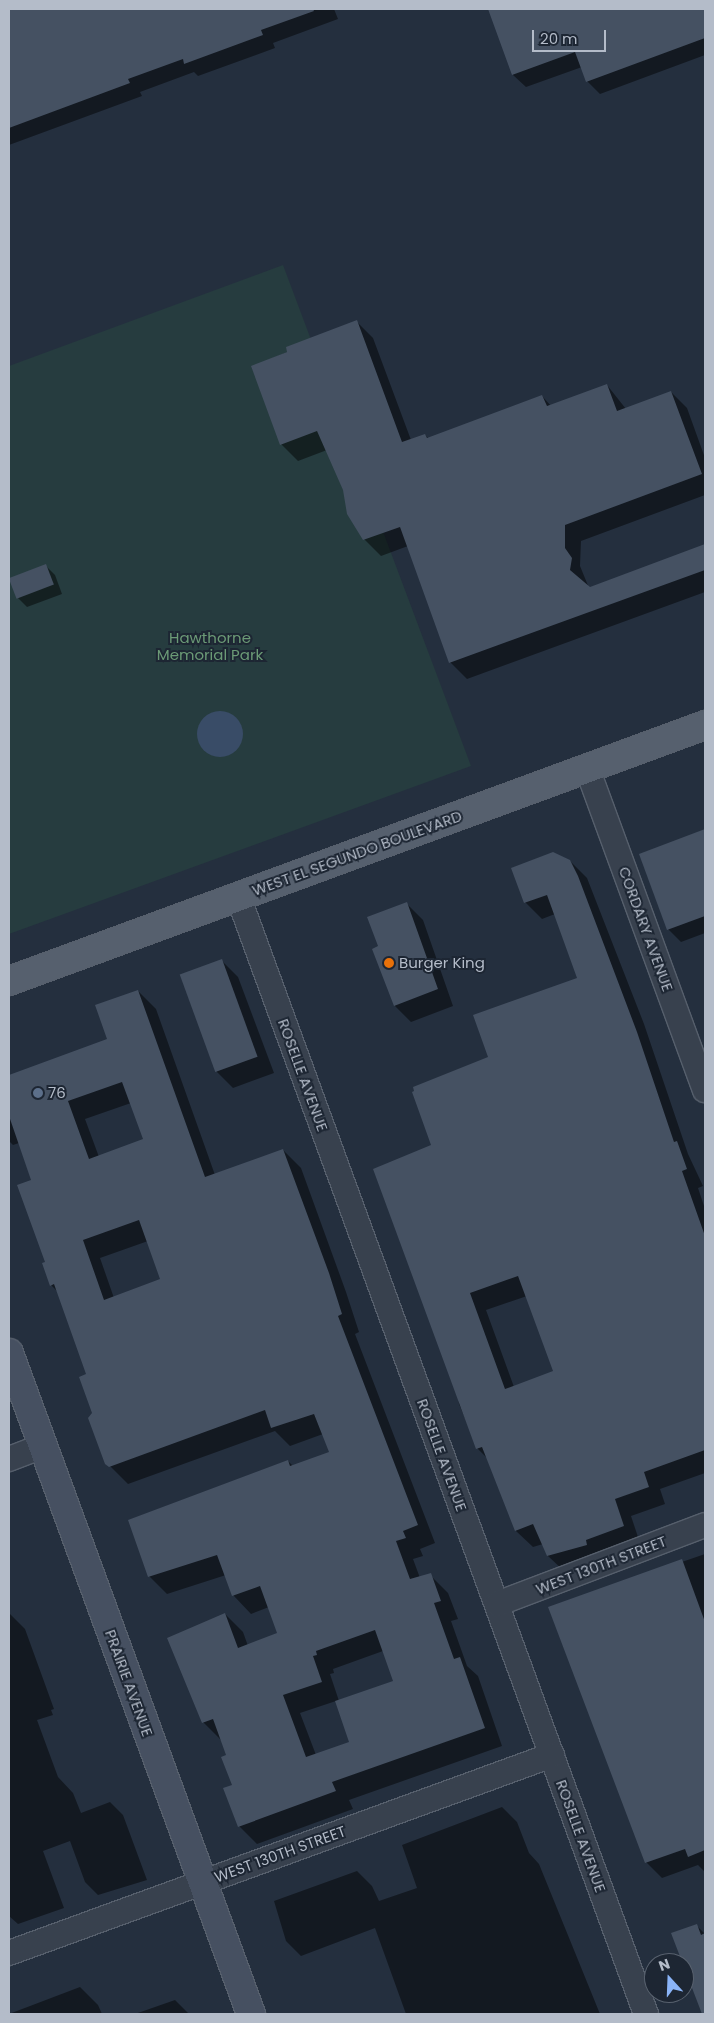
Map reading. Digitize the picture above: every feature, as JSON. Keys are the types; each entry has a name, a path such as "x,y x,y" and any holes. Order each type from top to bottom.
{"main road":[{"name":"WEST EL SEGUNDO BOULEVARD","path":"9,981 705,725"},
{"name":"PRAIRIE AVENUE","path":"9,1353 250,2014"}],"street":[{"name":"CORDARY AVENUE","path":"587,768 705,1090"},
{"name":"ROSELLE AVENUE","path":"238,896 646,2014"},
{"path":"9,1459 43,1446"},
{"name":"WEST 130TH STREET","path":"497,1604 705,1525"},
{"name":"WEST 130TH STREET","path":"9,1953 552,1755"}],"green space":[{"name":"Hawthorne Memorial Park","path":"283,265 471,766 9,934 9,366"}],"water":[{"path":"220,711 233,715 239,721 243,734 239,747 233,753 220,757 207,753 201,747 197,734 201,721 207,715"}],"building":[{"path":"9,9 313,9 314,11 261,30 263,35 184,64 183,59 128,79 130,83 9,128"},
{"path":"488,9 705,9 705,38 586,82 575,52 512,75"},
{"path":"357,320 402,442 425,434 427,438 542,395 547,406 607,384 617,411 671,391 702,474 565,525 565,548 572,558 570,570 590,587 705,544 705,570 449,663 400,527 363,540 347,514 343,490 317,431 280,445 251,366 287,352 286,347"},
{"path":"46,564 54,585 17,599 9,578"},
{"path":"705,829 705,916 667,930 639,854"},
{"path":"553,852 570,860 578,876 637,1032 674,1142 677,1141 687,1169 682,1171 705,1236 705,1450 644,1472 649,1487 615,1499 624,1526 586,1540 587,1545 547,1556 533,1524 515,1531 482,1447 476,1449 373,1169 431,1145 412,1092 414,1091 413,1087 488,1057 473,1015 577,978 547,895 524,903 511,868","holes":["518,1276 553,1371 505,1389 470,1293"]},
{"path":"407,902 438,989 394,1006 372,949 378,946 367,917"},
{"path":"222,959 258,1057 215,1072 180,974"},
{"path":"138,990 205,1177 283,1149 329,1273 342,1314 338,1316 418,1525 403,1531 406,1538 396,1541 410,1579 431,1573 441,1601 434,1603 454,1659 460,1657 485,1728 332,1782 336,1791 238,1827 223,1788 232,1785 221,1757 226,1755 213,1719 202,1723 167,1638 225,1613 238,1648 277,1633 260,1586 232,1596 217,1555 148,1577 128,1520 288,1460 290,1466 329,1452 314,1414 271,1428 265,1410 109,1467 105,1464 88,1418 92,1413 79,1377 86,1374 54,1284 50,1286 42,1263 45,1262 17,1185 31,1180 9,1116 9,1075 107,1039 95,1005","holes":["122,1082 143,1139 89,1159 68,1101","139,1220 160,1279 104,1300 83,1240","375,1630 393,1681 335,1701 349,1742 306,1757 283,1695 322,1682 313,1656 317,1655 316,1651"]},
{"path":"682,1559 705,1622 705,1850 688,1857 685,1849 645,1863 548,1607"},
{"path":"697,1924 701,1935 705,1933 705,2014 702,2014 694,1993 694,1953 679,1953 671,1933"}],"place":[{"name":"Burger King","path":"389,963"},
{"name":"76","path":"38,1093"}]}
